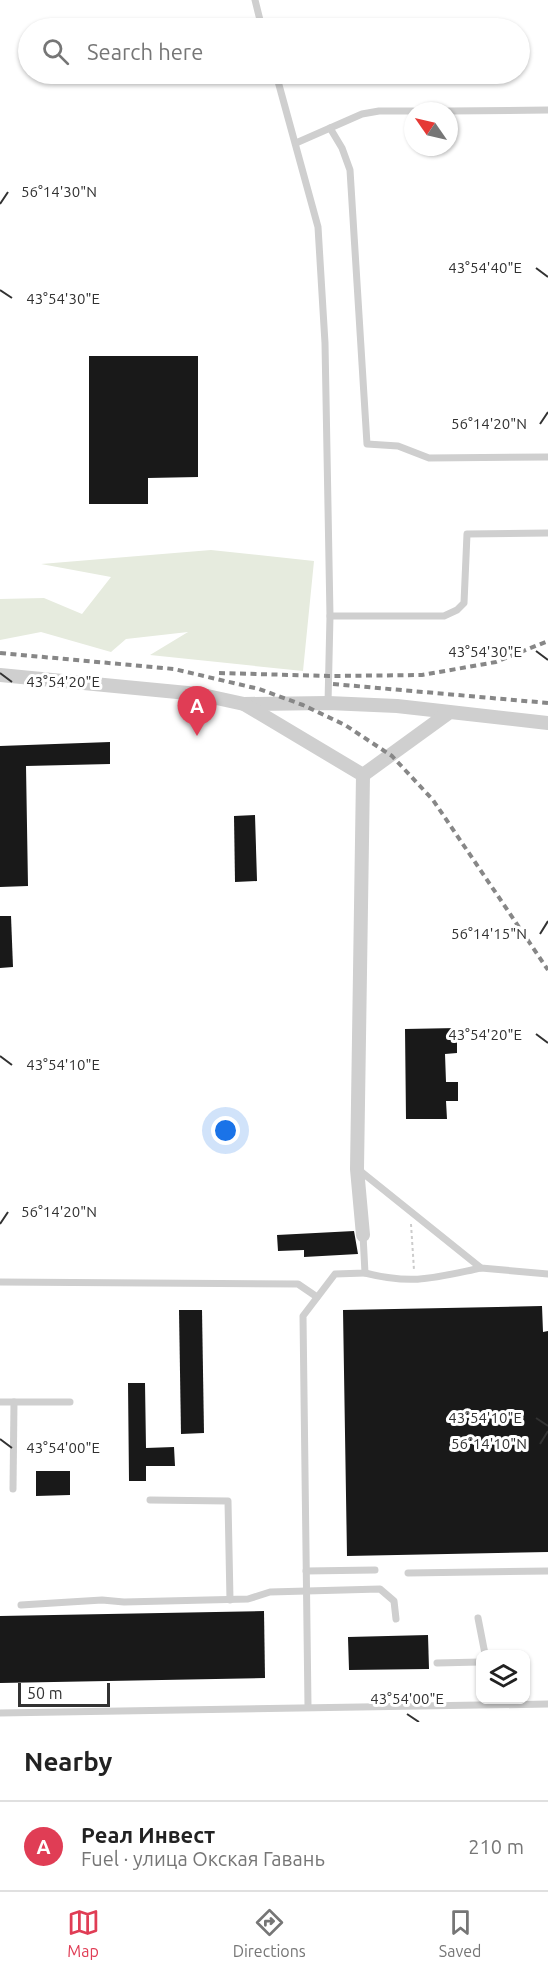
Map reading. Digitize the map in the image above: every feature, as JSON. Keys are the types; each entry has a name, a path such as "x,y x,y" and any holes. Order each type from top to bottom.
{"street":[{"path":"0,675 198,694 244,704 328,702 396,706 447,714 548,723"},
{"path":"244,704 363,776"},
{"path":"363,776 447,714"},
{"path":"363,776 357,1169 363,1234"}],"lane":[{"path":"255,0 260,18"},
{"path":"279,84 318,227 325,343 330,616 328,702"},
{"path":"458,111 548,110"},
{"path":"296,143 362,114 404,111"},
{"path":"330,128 342,148 350,170 367,444 398,446 429,458 548,458"},
{"path":"330,616 444,616 458,610 464,603 467,534 548,533"},
{"path":"357,1169 481,1268"},
{"path":"363,1234 365,1273"},
{"path":"308,1706 303,1316 335,1275 365,1273 394,1281 414,1281 481,1268 548,1274"},
{"path":"0,1282 298,1284 316,1297"},
{"path":"0,1402 70,1402"},
{"path":"13,1489 14,1402"},
{"path":"150,1500 228,1502 230,1600"},
{"path":"306,1570 375,1570"},
{"path":"408,1573 548,1571"},
{"path":"21,1605 102,1600 124,1602 230,1600 248,1599 270,1592 381,1589 394,1601 396,1619"},
{"path":"478,1618 484,1650"},
{"path":"436,1663 476,1662"},
{"path":"0,1713 476,1702"},
{"path":"530,1703 548,1704"}],"path":[{"path":"410,1212 414,1281"}],"shaded area":[{"path":"211,550 314,561 303,671 150,655 188,632 126,639 111,652 41,632 0,640 0,599 44,598 82,614 111,577 41,564"}],"building":[{"path":"89,356 198,356 198,477 148,478 148,504 89,504"},
{"path":"110,742 110,764 26,766 28,886 0,887 0,746"},
{"path":"255,815 257,881 235,882 234,816"},
{"path":"0,916 11,916 13,967 0,968"},
{"path":"457,1028 457,1053 445,1054 446,1082 458,1082 458,1101 446,1101 447,1119 406,1119 405,1029"},
{"path":"354,1231 358,1254 304,1257 304,1250 278,1251 277,1235"},
{"path":"542,1306 543,1332 548,1331 548,1552 347,1556 343,1310"},
{"path":"179,1310 202,1310 204,1433 181,1434"},
{"path":"128,1383 145,1383 146,1448 174,1447 175,1466 146,1466 146,1481 129,1481"},
{"path":"36,1471 70,1471 70,1495 36,1496"},
{"path":"264,1611 265,1678 0,1683 0,1616"},
{"path":"428,1635 429,1669 349,1670 348,1637"}],"railway":[{"path":"219,673 329,676 422,675 496,662 548,641"},
{"path":"0,653 174,669 259,689 303,705 345,725 392,756 433,800 548,970"},
{"path":"333,684 548,703"}],"place":[{"name":"Реал Инвест","path":"197,736"}]}
